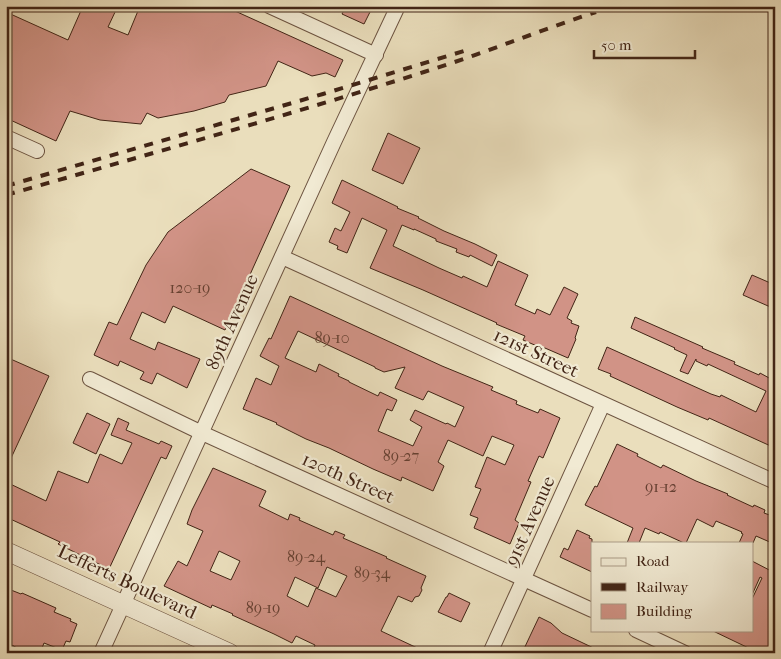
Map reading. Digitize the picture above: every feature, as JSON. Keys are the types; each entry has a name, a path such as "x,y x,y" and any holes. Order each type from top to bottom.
{"street":[{"path":"269,6 376,55"},
{"name":"89th Avenue","path":"101,653 398,6"},
{"path":"6,137 37,151"},
{"name":"121st Street","path":"282,257 775,482"},
{"name":"120th Street","path":"90,379 591,610"},
{"name":"91st Avenue","path":"490,653 603,404"},
{"name":"Lefferts Boulevard","path":"6,550 230,653"},
{"path":"640,632 685,653"}],"building":[{"path":"83,6 108,6 116,10 108,27 128,35 140,6 224,6 343,60 335,77 326,73 312,76 278,61 266,86 229,95 225,102 194,111 158,118 147,113 141,124 100,120 70,111 56,141 6,118 6,12 68,40"},
{"path":"346,6 373,6 364,24 342,14"},
{"path":"388,133 420,148 403,184 372,170"},
{"path":"251,169 290,186 225,330 173,306 165,323 142,312 130,339 155,350 158,342 200,359 187,388 157,373 152,384 140,379 144,372 120,361 118,366 94,355 109,322 117,325 146,265 168,232"},
{"path":"342,180 497,255 492,266 470,255 469,257 456,252 457,249 402,225 393,246 439,268 487,287 498,261 528,275 515,305 535,314 537,309 550,315 564,287 578,294 567,318 572,321 571,323 579,326 568,358 523,340 525,336 497,323 370,268 387,230 362,218 347,253 337,249 338,246 329,242 335,228 341,231 350,212 332,203"},
{"path":"752,275 775,285 775,309 743,295"},
{"path":"290,296 442,366 493,387 491,390 517,401 516,404 538,413 540,409 560,418 543,458 539,456 528,481 531,482 515,520 519,523 510,544 474,528 478,518 470,515 481,489 475,487 487,457 505,465 514,445 492,436 483,456 448,440 438,462 444,466 433,491 402,477 401,481 373,469 306,439 277,423 243,409 256,378 271,385 279,366 260,356 269,338 271,339","holes":["298,331 384,372 405,367 395,388 423,400 428,391 464,407 455,427 415,410 410,420 422,427 413,446 378,431 387,409 392,411 397,400 380,392 378,396 349,382 338,376 339,374 319,364 316,372 285,358"]},
{"path":"635,317 703,347 759,375 760,373 771,379 775,370 775,448 709,418 708,420 677,407 598,369 607,347 711,394 720,397 721,395 756,412 766,391 708,364 707,366 696,361 696,359 688,374 680,371 687,355 631,328"},
{"path":"6,357 49,376 6,469"},
{"path":"87,413 110,424 96,454 73,443"},
{"path":"118,418 129,423 126,430 159,444 161,441 172,446 166,459 161,457 109,569 58,544 60,542 6,517 6,482 46,501 58,471 88,483 100,454 122,464 132,443 111,435"},
{"path":"617,444 661,468 663,465 753,507 754,505 765,510 764,513 775,517 775,537 772,543 756,536 753,542 739,542 742,532 716,521 713,527 697,519 686,542 645,528 639,542 627,542 633,528 585,505 595,486 597,487"},
{"path":"213,468 266,491 259,506 288,520 290,514 333,535 335,531 345,535 343,538 426,576 419,596 415,597 412,602 398,596 381,631 428,653 325,653 314,648 315,645 296,636 292,643 233,614 212,605 211,608 164,586 178,561 187,566 203,531 187,524","holes":["219,551 240,561 231,580 210,571","327,567 347,576 336,597 316,588 308,607 287,596 295,577 318,588"]},
{"path":"577,530 590,536 589,538 592,539 591,572 560,557 564,548 568,550"},
{"path":"754,562 775,573 775,653 759,653 715,632 754,632 754,595 762,578 760,577 754,590"},
{"path":"6,588 56,608 54,612 71,619 70,621 77,624 70,642 66,641 62,650 44,643 40,653 32,653 24,649 23,651 6,642"},
{"path":"449,593 470,603 461,622 438,612"},
{"path":"539,617 551,623 562,633 604,653 522,653"}],"railway":[{"path":"6,195 372,88 467,58 596,12"},
{"path":"6,186 464,51"}]}
